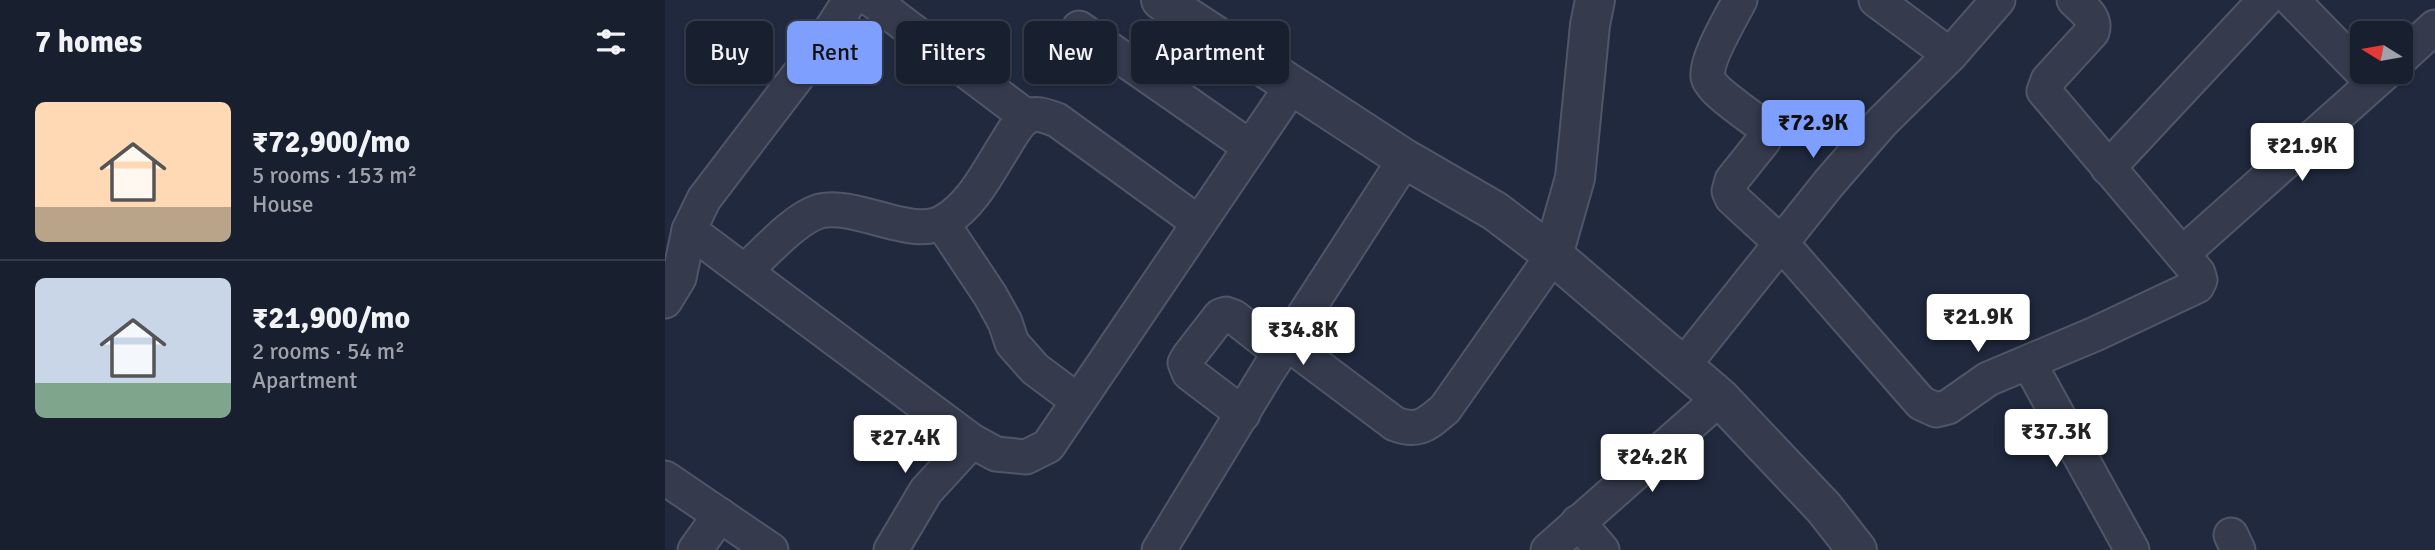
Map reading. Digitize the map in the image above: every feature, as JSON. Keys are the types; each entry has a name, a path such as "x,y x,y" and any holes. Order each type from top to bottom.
{"street":[{"path":"665,302 679,278 689,230 704,199 821,44 850,0"},
{"path":"872,0 1027,117"},
{"path":"1243,414 1189,373 1185,363 1220,316 1226,314 1283,348 1395,424 1408,429 1425,426 1445,409 1553,255 1575,178 1590,25 1595,0"},
{"path":"1740,0 1709,65 1708,78 1715,88 1762,125 1765,133 1764,139 1732,180 1729,191 1732,198 1782,244 1921,403 1935,410 1948,407 1988,379 2197,286 2200,280 2198,273 2044,91 2048,80 2092,32 2095,25 2093,19 2074,0"},
{"path":"1876,0 1950,55"},
{"path":"1683,366 1882,122 1950,55 1998,0"},
{"path":"2108,168 2265,0"},
{"path":"2292,0 2350,52"},
{"path":"1173,3 1292,86 1405,159 1495,212 1553,255 1720,398 1824,508 1857,550"},
{"path":"2413,47 2435,27"},
{"path":"1117,54 1250,147"},
{"path":"2182,254 2372,84"},
{"path":"689,230 972,441 996,454 1026,457 1048,446 1292,86"},
{"path":"745,271 801,220 820,211 845,211 913,227 942,223 965,206 1015,130 1027,117 1042,114 1057,120 1199,223"},
{"path":"1159,550 1202,476 1405,159"},
{"path":"942,223 990,295 1005,322 1012,343 1035,369 1078,401"},
{"path":"2029,363 2132,550"},
{"path":"1548,550 1720,398"},
{"path":"891,550 926,491 972,441"},
{"path":"665,478 771,550"},
{"path":"695,550 720,514"},
{"path":"1578,522 1602,550"}]}
